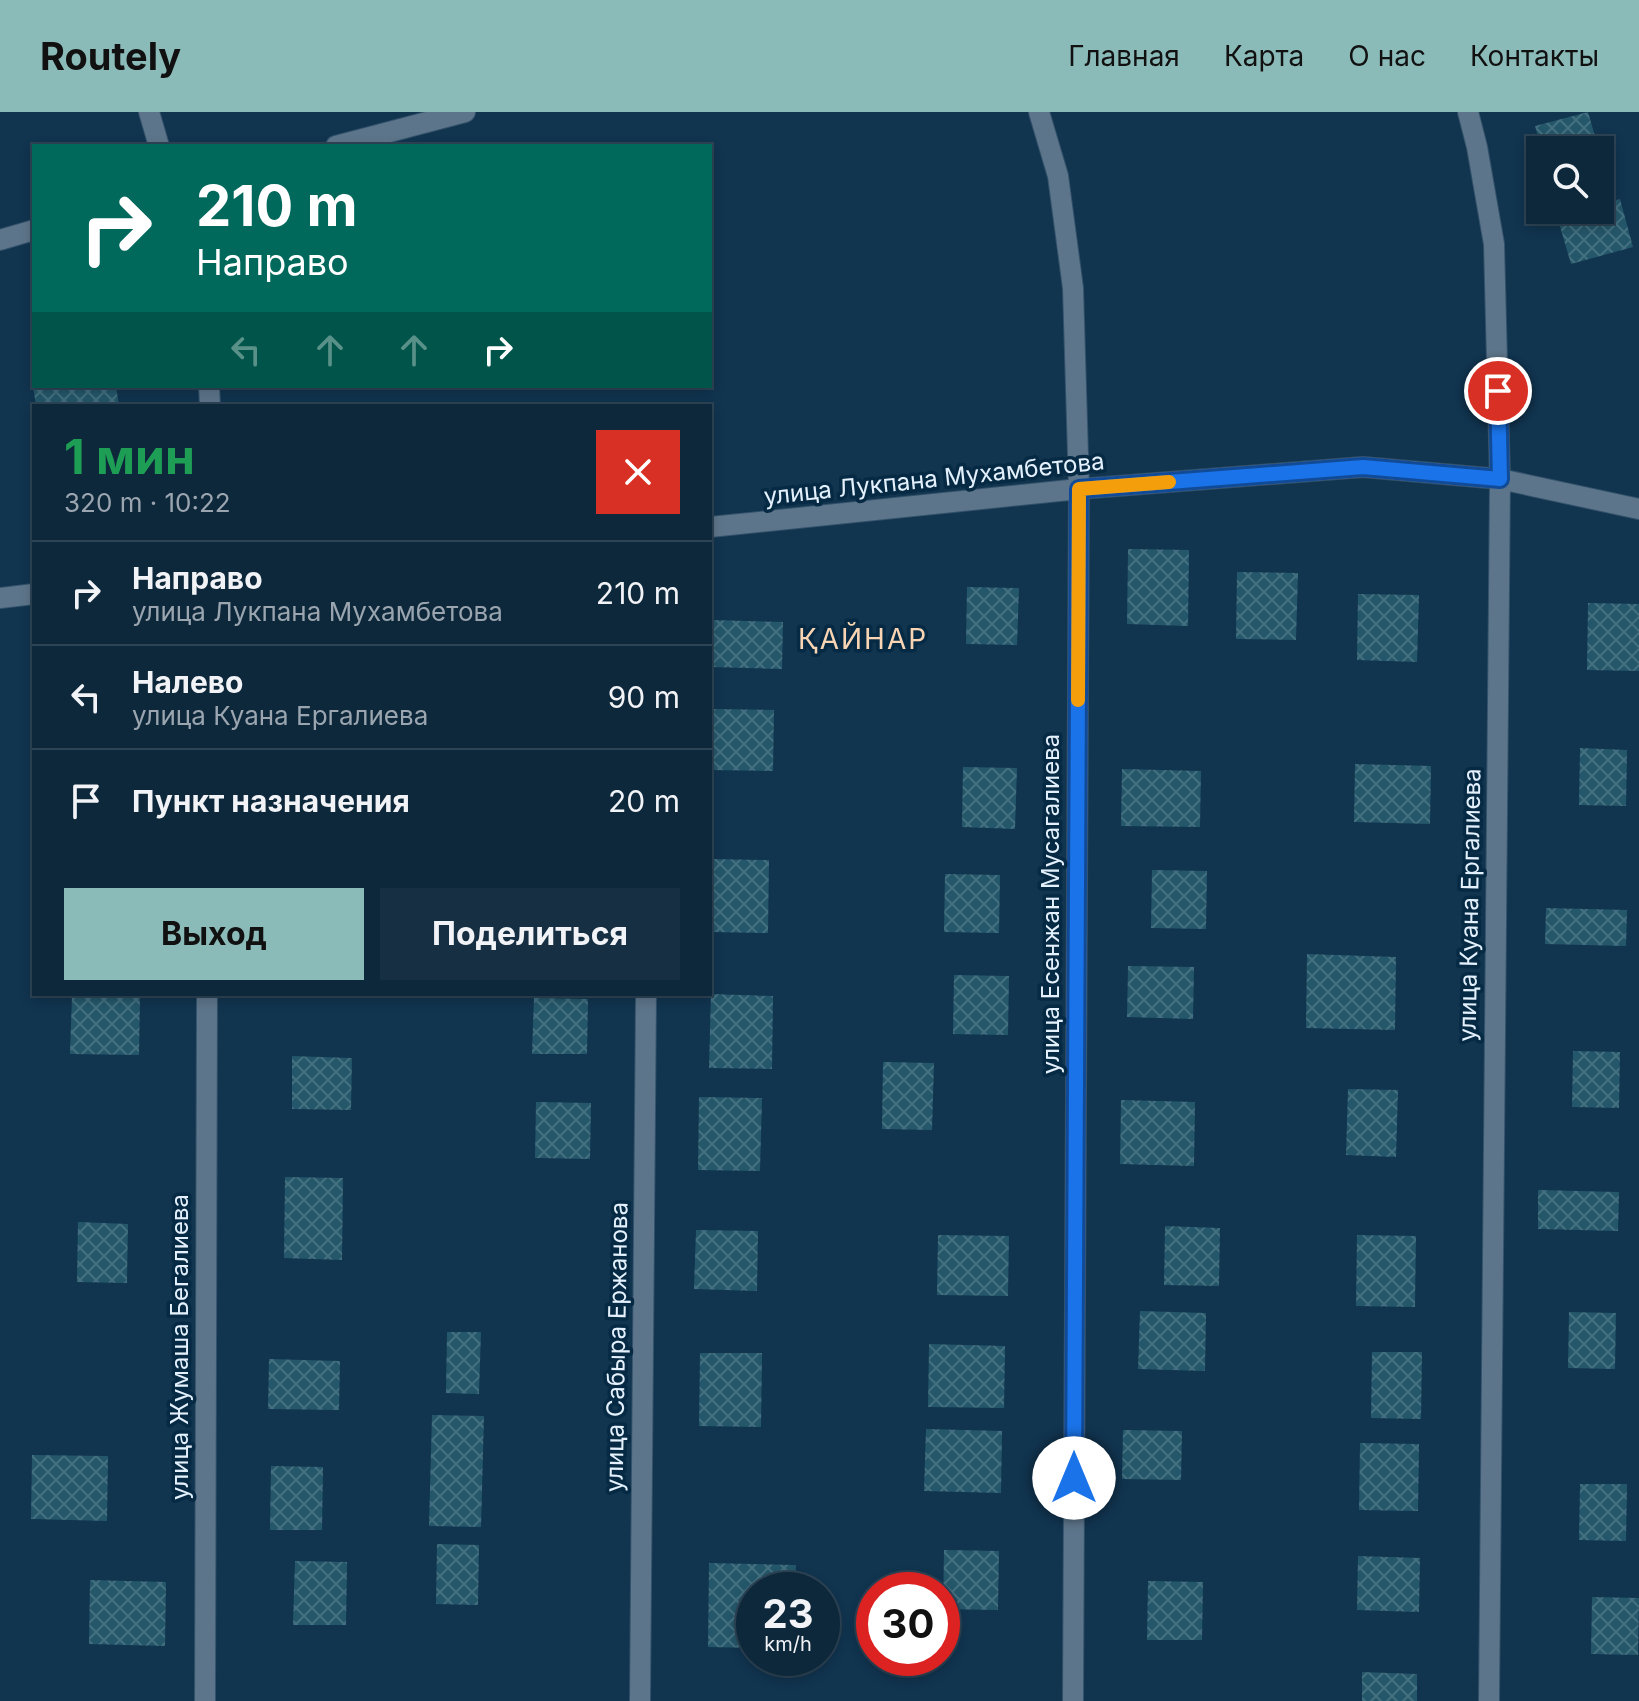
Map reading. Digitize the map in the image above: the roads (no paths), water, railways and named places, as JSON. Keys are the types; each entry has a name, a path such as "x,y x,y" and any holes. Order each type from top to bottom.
{"street":[{"path":"149,112 158,144"},
{"path":"344,144 465,112"},
{"name":"улица Есенжан Мусагалиева","path":"1039,112 1058,176 1073,288 1079,489 1073,1701"},
{"name":"улица Куана Ергалиева","path":"1468,112 1494,244 1500,479 1489,1701"},
{"path":"0,240 32,231"},
{"name":"улица Лукпана Мухамбетова","path":"712,527 1079,489 1363,467 1500,479 1639,509"},
{"path":"0,598 32,594"},
{"name":"улица Жумаша Бегалиева","path":"205,1701 207,996"},
{"name":"улица Сабыра Ержанова","path":"640,1701 646,996"}],"district":[{"name":"ҚАЙНАР","path":"863,639"}]}
